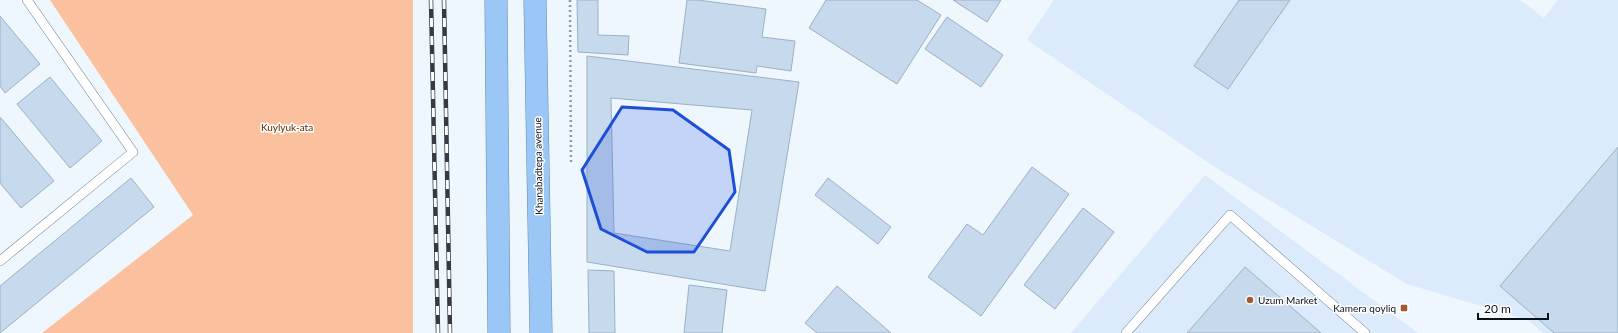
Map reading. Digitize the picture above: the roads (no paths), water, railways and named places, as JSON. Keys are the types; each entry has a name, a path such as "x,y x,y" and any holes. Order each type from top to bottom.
{"highway":[{"path":"496,0 499,333"},
{"name":"Khanabadtepa avenue","path":"535,0 541,333"}],"lane":[{"path":"0,261 134,152 27,0"},
{"path":"1126,333 1230,215 1365,333"}],"railway":[{"path":"431,0 438,333"},
{"path":"444,0 450,333"}],"place":[{"name":"Uzum Market","path":"1250,300"},
{"name":"Kamera qoyliq","path":"1404,308"}],"park label":[{"name":"Kuylyuk-ata","path":"287,127"}]}
